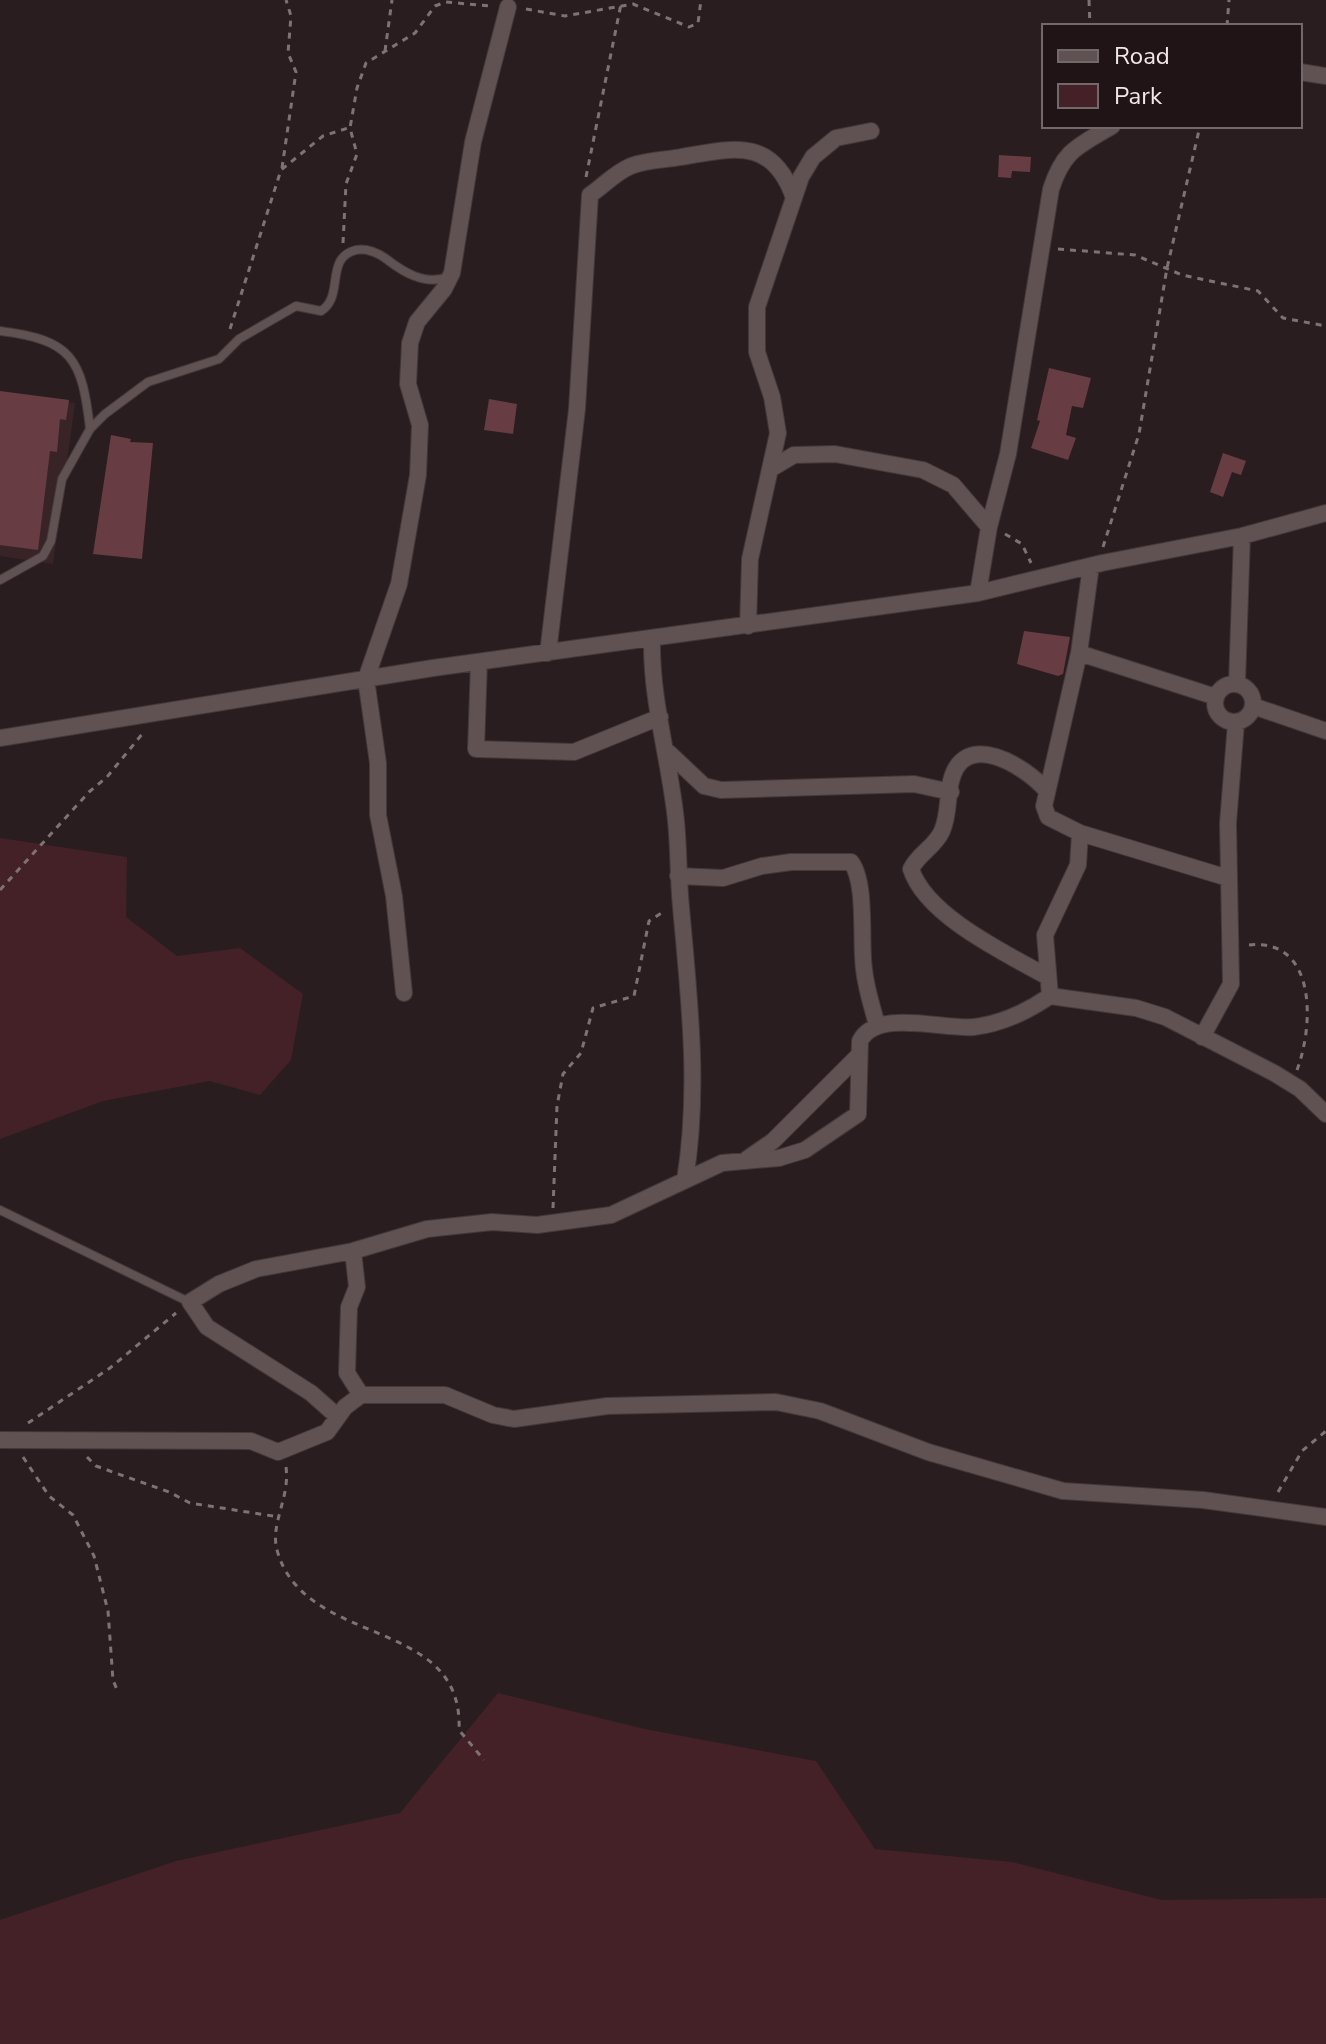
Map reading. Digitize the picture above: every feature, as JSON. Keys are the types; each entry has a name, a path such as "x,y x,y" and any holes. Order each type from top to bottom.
{"street":[{"path":"404,993 394,896 378,815 378,763 366,679 399,584 418,475 420,425 408,384 410,343 417,322 444,289 452,273 479,110 508,7"},
{"path":"1302,72 1326,76"},
{"path":"978,593 989,527 1008,454 1041,251 1060,164 1071,151 1109,128"},
{"path":"748,626 750,559 778,433 757,352 754,326 766,279 801,177 826,144 836,138 871,131"},
{"path":"548,653 577,409 590,195 631,166 733,147 754,152 769,161 789,182 794,198"},
{"path":"772,468 794,455 835,454 923,470 953,485 989,527"},
{"path":"0,738 479,662 652,641 978,593 1037,577 1242,536 1326,513"},
{"path":"1237,683 1242,536"},
{"path":"1096,565 1079,653 1046,790 1044,806 1048,817 1080,833 1228,878"},
{"path":"652,641 651,670 677,823 679,882 694,1047 690,1149 685,1180"},
{"path":"1079,653 1216,697"},
{"path":"479,662 476,749 574,752 660,717"},
{"path":"1237,683 1252,694 1253,706 1247,719 1236,723 1220,716 1216,697 1227,685 1237,683"},
{"path":"1253,706 1326,731"},
{"path":"1202,1037 1231,984 1228,878 1236,723"},
{"path":"667,751 691,777 704,786 721,790 914,784 951,792"},
{"path":"1046,790 1023,769 999,757 981,753 961,763 951,781 938,840 915,861 911,869 913,876 958,922 1048,977"},
{"path":"1050,996 1045,935 1078,865 1080,833"},
{"path":"679,882 723,878 791,862 851,862 859,896 865,980 877,1025"},
{"path":"338,1417 311,1393 207,1327 190,1302 219,1284 256,1269 353,1251 387,1238 465,1223 552,1224 611,1215 722,1163 779,1158 805,1150 858,1114 859,1055 863,1035 877,1025 903,1022 972,1027 998,1022 1050,996 1136,1008 1165,1017 1291,1084 1326,1114"},
{"path":"745,1160 773,1141 859,1055"},
{"path":"353,1251 357,1287 349,1307 347,1373 361,1395"},
{"path":"4,1440 251,1441 278,1452 327,1432 361,1395 445,1395 493,1415 514,1419 607,1406 776,1402 820,1411 928,1452 1063,1491 1265,1507 1326,1517"}],"lane":[{"path":"0,580 43,556 51,541 62,479 90,429 137,389 174,372 219,359 239,339 296,306 321,311 326,309 334,294 335,271 350,252 361,249 376,252 401,271 421,279 447,279 452,273"},
{"path":"0,331 22,332 55,343 76,362 87,401 90,429"},
{"path":"0,1210 190,1302"}],"path":[{"path":"229,331 252,272 281,170 296,72 288,53 291,16 286,0"},
{"path":"384,52 392,0"},
{"path":"1089,0 1090,24"},
{"path":"1227,24 1229,0"},
{"path":"590,195 585,182 621,4"},
{"path":"281,170 323,136 350,128"},
{"path":"1096,565 1128,477 1139,434 1167,268 1200,128"},
{"path":"1041,251 1073,248 1135,255 1167,268 1258,291 1283,318 1326,326"},
{"path":"989,527 1022,544 1037,577"},
{"path":"0,890 89,792 107,777 160,713"},
{"path":"552,1224 557,1106 563,1074 581,1053 593,1008 634,996 649,921 666,911 679,882"},
{"path":"1230,950 1261,944 1281,947 1291,956 1304,991 1309,1026 1307,1043 1291,1084"},
{"path":"118,1692 110,1653 108,1611 85,1534 73,1515 49,1496 4,1440 110,1368 190,1302"},
{"path":"1265,1507 1290,1477 1302,1451 1326,1431"},
{"path":"65,1441 96,1466 169,1492 190,1503 279,1517"},
{"path":"278,1452 285,1464 288,1481 275,1532 278,1551 288,1574 315,1604 434,1662 454,1687 460,1707 459,1730 484,1760"}],"shaded area":[{"path":"0,393 75,403 53,564 0,556"}],"green space":[{"path":"0,838 127,857 126,917 177,956 240,948 303,994 291,1060 260,1095 210,1081 103,1101 0,1139"},
{"path":"498,1693 645,1729 816,1761 875,1849 1012,1862 1162,1900 1326,1898 1326,2044 0,2044 0,1920 176,1861 400,1813"}],"building":[{"path":"999,155 1031,157 1030,172 1012,171 1011,178 998,177"},
{"path":"1049,368 1091,378 1083,408 1072,406 1066,435 1076,438 1068,460 1031,448 1040,421 1037,420"},
{"path":"0,391 69,400 66,420 60,419 57,452 50,451 38,550 0,545"},
{"path":"489,399 517,404 513,434 484,430"},
{"path":"111,435 131,439 130,442 153,443 142,559 93,554"},
{"path":"1223,453 1246,461 1241,475 1232,472 1223,497 1210,492"},
{"path":"1024,631 1070,637 1063,674 1058,676 1017,664"}]}
